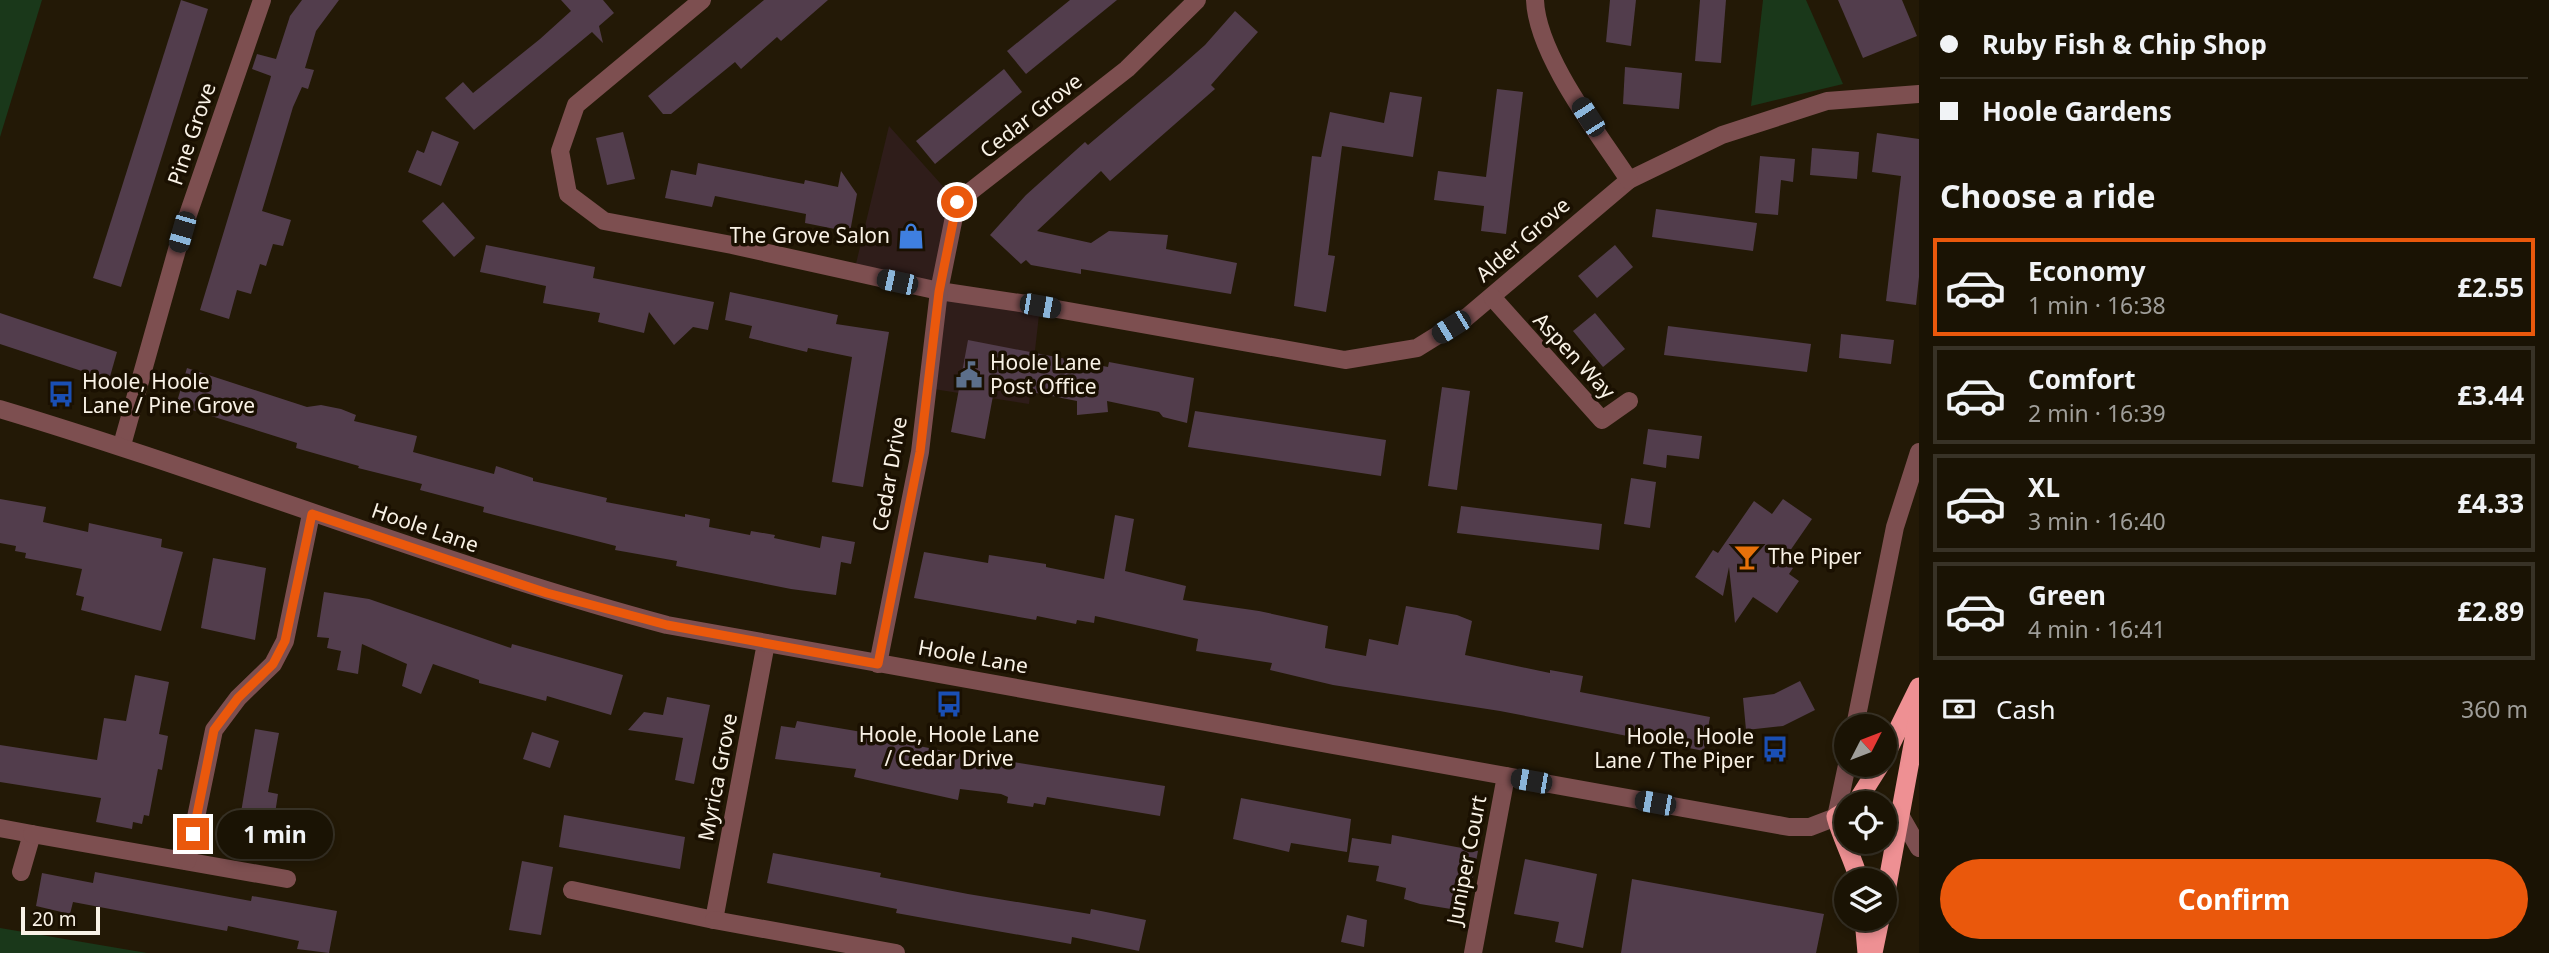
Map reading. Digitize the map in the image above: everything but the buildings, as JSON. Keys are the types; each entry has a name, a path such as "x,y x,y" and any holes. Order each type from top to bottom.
{"highway":[{"path":"1897,731 1919,687"},
{"path":"1890,868 1919,712"},
{"path":"1865,931 1867,953"},
{"path":"1873,953 1878,931"}],"street":[{"name":"Pine Grove","path":"122,445 182,232 262,0"},
{"name":"Alder Grove","path":"702,0 576,105 560,151 568,194 604,221 732,245 939,292 1040,306 1345,360 1417,348 1467,317 1629,180 1722,135 1827,101 1919,94"},
{"name":"Cedar Grove","path":"939,292 957,202 1127,69 1197,0"},
{"path":"1535,0 1535,17 1542,36 1574,96 1629,180"},
{"name":"Cedar Drive","path":"878,664 920,452 939,292"},
{"name":"Aspen Way","path":"1492,297 1602,420 1629,401"},
{"name":"Hoole Lane","path":"0,409 122,445 312,514 547,593 667,625 1789,827 1810,827 1834,817"},
{"path":"1857,714 1895,527 1919,452"},
{"path":"187,861 214,730 238,698 273,664 285,641 312,514"},
{"name":"Myrica Grove","path":"714,920 766,643"},
{"name":"Juniper Court","path":"1473,953 1506,776"},
{"path":"1900,815 1919,848"},
{"path":"0,828 287,879"},
{"path":"21,873 32,834"},
{"path":"572,890 714,920 896,953"}],"shaded area":[{"path":"889,126 957,202 941,290 1040,306 1029,404 927,388 939,292 854,272"}],"green space":[{"path":"0,0 42,0 0,137"},
{"path":"1763,0 1806,0 1843,84 1751,106"},
{"path":"0,928 147,953 0,953"}],"place":[{"name":"The Grove Salon","path":"911,236"},
{"name":"Hoole Lane Post Office","path":"969,375"},
{"name":"Hoole, Hoole Lane / Pine Grove","path":"61,394"},
{"name":"The Piper","path":"1747,557"},
{"name":"Hoole, Hoole Lane / Cedar Drive","path":"949,704"},
{"name":"Hoole, Hoole Lane / The Piper","path":"1775,749"}],"route":[{"path":"193,834 214,730 238,698 273,664 285,641 312,514 547,593 667,625 878,664 920,452 939,292 957,202"}]}
